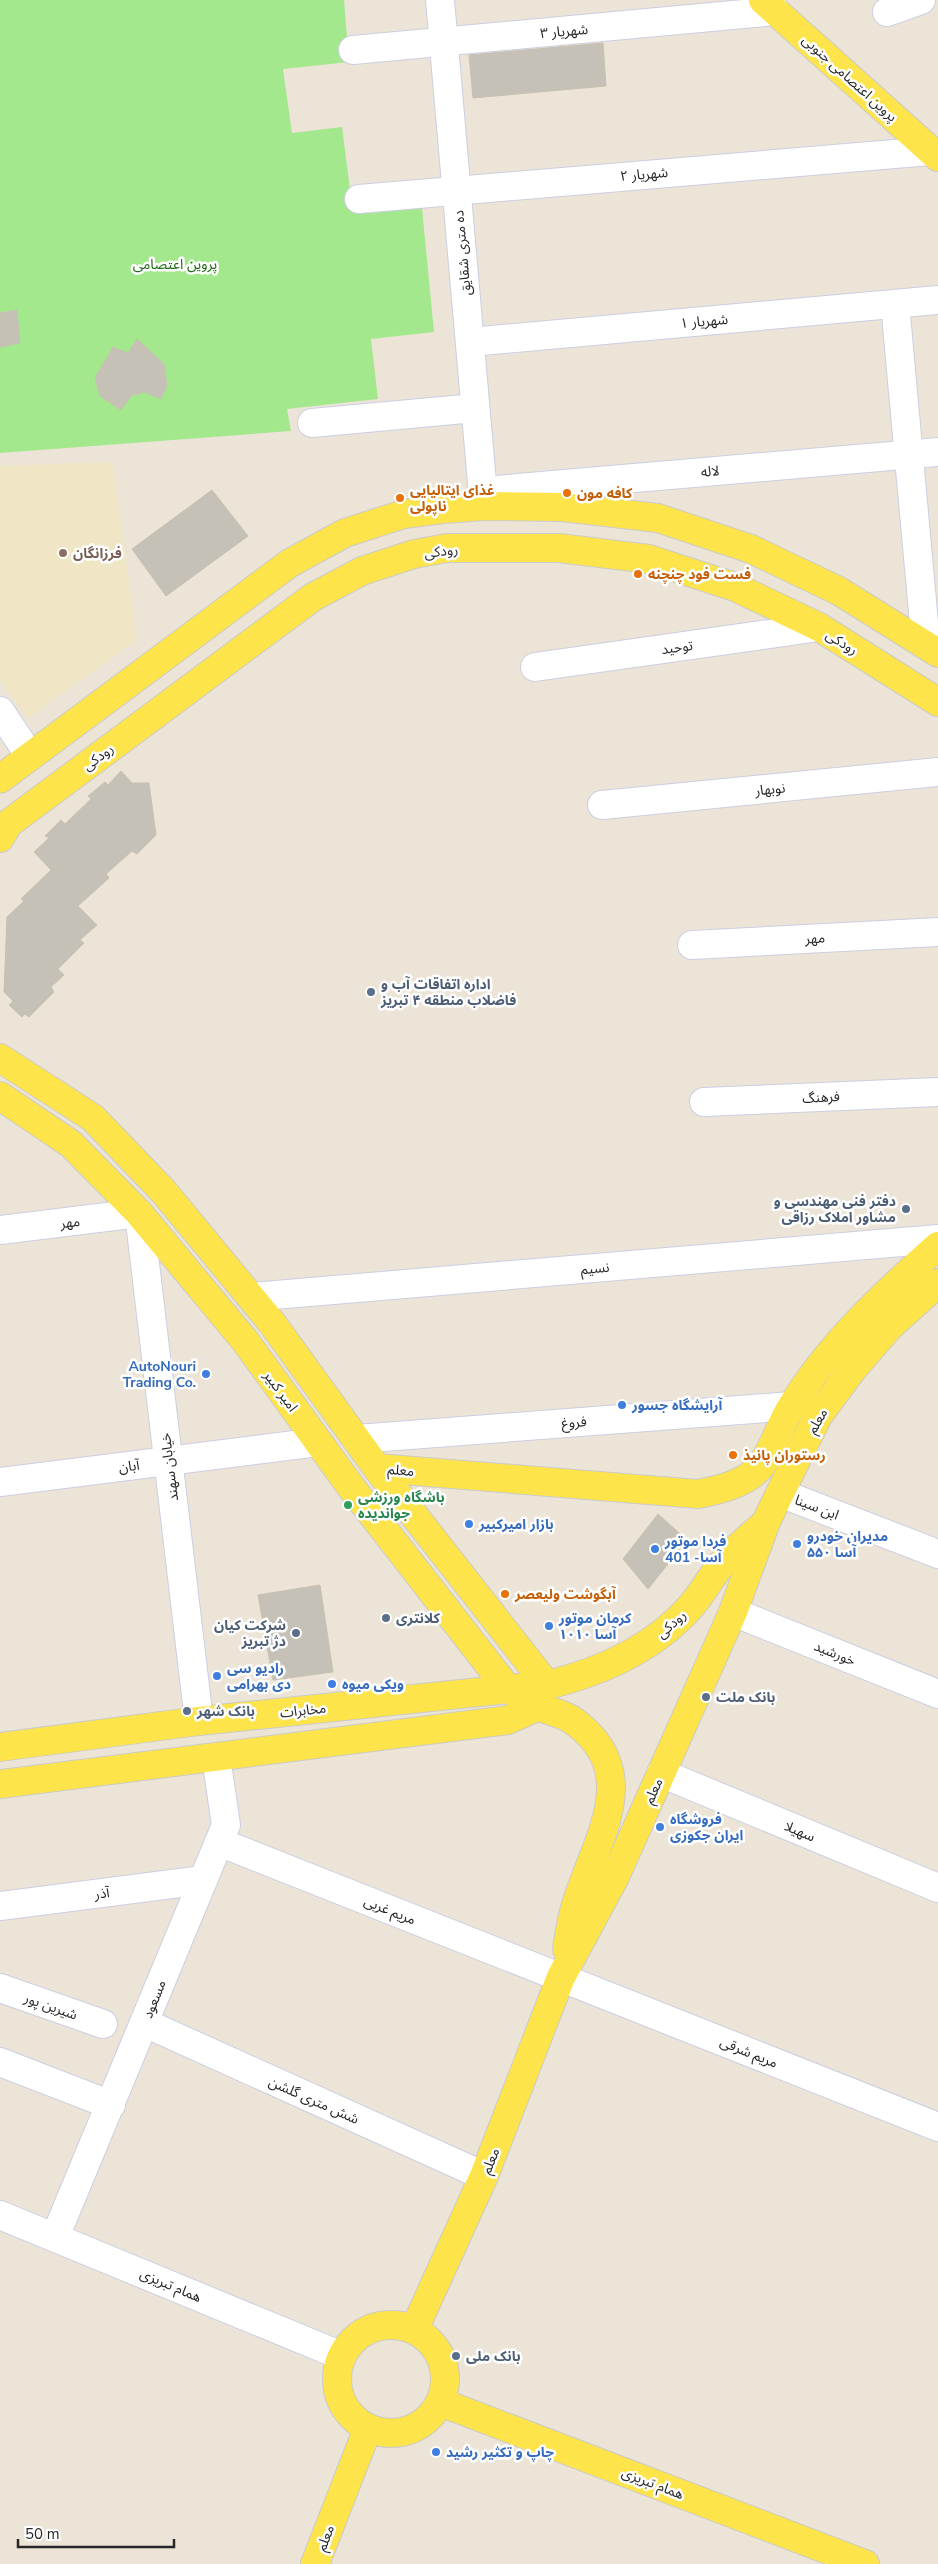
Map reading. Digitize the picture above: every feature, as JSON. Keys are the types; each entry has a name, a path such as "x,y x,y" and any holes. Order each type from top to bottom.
{"main road":[{"name":"پروین اعتصامی جنوبی","path":"769,5 934,154"},
{"path":"0,779 290,563 345,533 404,514 443,509 483,498 658,518 751,549 839,591 932,649"},
{"path":"443,509 447,548"},
{"name":"رودکى","path":"0,838 8,824 313,597 362,571 414,554 447,548 559,548 649,558 736,587 819,627 938,702"},
{"path":"784,611 806,576"},
{"path":"2,1056 93,1118 164,1192 251,1297 543,1695 589,1734 604,1752 610,1776 611,1797 606,1827 575,1908 561,1978"},
{"name":"امیر کبیر","path":"0,1096 71,1144 140,1214 246,1342 351,1487 507,1688"},
{"name":"معلم","path":"377,1468 698,1494 727,1489 760,1467 792,1406 830,1354 870,1308 938,1246"},
{"name":"معلم","path":"414,2330 484,2176 561,1978 614,1877 733,1612 766,1522 818,1416 852,1370 889,1326 938,1283"},
{"path":"351,1487 377,1468"},
{"name":"رودکی","path":"543,1695 613,1664 659,1636 691,1606 726,1558 766,1522"},
{"name":"مخابرات","path":"0,1747 199,1721 507,1688 543,1695"},
{"path":"0,1784 508,1720 543,1695"},
{"path":"386,2325 414,2330 426,2337 436,2348 442,2360 445,2388 440,2402 432,2414 422,2423 409,2430 396,2433 368,2428 346,2410 340,2398 337,2369 342,2356 349,2344 372,2328 386,2325"},
{"name":"همام تبریزی","path":"440,2402 866,2564"},
{"name":"معلم","path":"315,2564 368,2428"}],"street":[{"name":"ده متری شقایق","path":"440,0 483,498"},
{"path":"887,12 921,0"},
{"name":"شهریار ۳","path":"353,50 443,43 769,5"},
{"name":"شهریار ۲","path":"359,199 934,154"},
{"name":"شهریار ۱","path":"470,342 938,300"},
{"path":"895,304 908,454 930,606 932,649"},
{"path":"312,423 475,408"},
{"name":"لاله","path":"483,498 938,452"},
{"name":"توحید","path":"535,667 819,627"},
{"path":"0,711 30,756"},
{"name":"نوبهار","path":"602,805 938,772"},
{"name":"مهر","path":"692,945 938,932"},
{"name":"فرهنگ","path":"704,1102 938,1092"},
{"path":"140,1214 164,1192"},
{"name":"مهر","path":"0,1230 140,1214"},
{"name":"خیابان سهند","path":"140,1214 199,1721"},
{"name":"نسیم","path":"251,1297 938,1239"},
{"name":"فروغ","path":"357,1439 792,1406"},
{"name":"آبان","path":"0,1482 318,1442"},
{"name":"ابن سینا","path":"780,1493 938,1554"},
{"name":"خورشید","path":"733,1612 938,1694"},
{"name":"مسعود","path":"55,2237 226,1825 216,1757"},
{"name":"سهیلا","path":"661,1773 938,1888"},
{"name":"مریم غربی","path":"219,1842 561,1978"},
{"name":"آذر","path":"0,1906 203,1880"},
{"name":"مریم شرقی","path":"561,1978 938,2126"},
{"name":"شیرین پور","path":"0,1988 103,2024"},
{"name":"شش متری گلشن","path":"145,2023 484,2176"},
{"path":"0,2062 111,2105"},
{"name":"همام تبریزی","path":"0,2215 342,2356"}],"shaded area":[{"name":"فرزانگان","path":"113,462 137,640 28,718 0,680 0,466"}],"green space":[{"name":"پروین اعتصامى","path":"0,0 344,0 349,62 283,69 292,133 342,127 353,213 422,208 434,332 371,339 378,399 287,409 291,431 0,453"}],"building":[{"path":"603,43 606,86 473,98 469,55"},
{"path":"17,310 20,343 0,347 0,313"},
{"path":"137,339 164,364 167,385 161,399 144,392 131,396 121,410 100,396 95,378 113,347 128,353"},
{"path":"212,490 248,536 166,596 132,549"},
{"path":"121,771 132,783 149,783 156,835 137,854 132,851 106,874 109,878 78,906 97,925 80,940 84,943 58,969 64,975 51,987 54,992 29,1017 25,1014 22,1017 9,1005 13,1001 4,992 7,917 24,901 21,899 51,870 34,852 49,838 45,836 61,820 65,824 91,799 88,796 105,782 108,785"},
{"name":"فردا موتور 401 -آسا","path":"658,1514 687,1540 648,1589 623,1559"},
{"name":"شرکت کیان دژ تبریز","path":"320,1585 333,1672 273,1680 258,1595"}],"place":[{"name":"کافه مون","path":"567,493"},
{"name":"غذای ایتالیایی ناپولی","path":"400,498"},
{"name":"فرزانگان","path":"63,553"},
{"name":"فست فود چنچنه","path":"638,574"},
{"name":"اداره اتفاقات آب و فاضلاب منطقه ۴ تبریز","path":"371,992"},
{"name":"دفتر فنی مهندسی و مشاور املاک رزاقی","path":"906,1209"},
{"name":"AutoNouri Trading Co.","path":"206,1374"},
{"name":"آرایشگاه جسور","path":"622,1405"},
{"name":"رستوران پانیذ","path":"733,1455"},
{"name":"باشگاه ورزشی جواندیده","path":"348,1505"},
{"name":"بازار امیرکبیر","path":"469,1524"},
{"name":"مدیران خودرو ۵۵۰ آسا","path":"797,1544"},
{"name":"فردا موتور 401 -آسا","path":"655,1549"},
{"name":"آبگوشت ولیعصر","path":"505,1594"},
{"name":"کلانتری","path":"386,1618"},
{"name":"کرمان موتور ۱۰۱۰ آسا","path":"549,1626"},
{"name":"شرکت کیان دژ تبریز","path":"296,1633"},
{"name":"رادیو سی دی بهرامی","path":"217,1676"},
{"name":"ویکی میوه","path":"332,1684"},
{"name":"بانک ملت","path":"706,1697"},
{"name":"بانک شهر","path":"187,1711"},
{"name":"فروشگاه ایران جکوزی","path":"660,1827"},
{"name":"بانک ملی","path":"456,2356"},
{"name":"چاپ و تکثیر رشید","path":"436,2452"}]}
